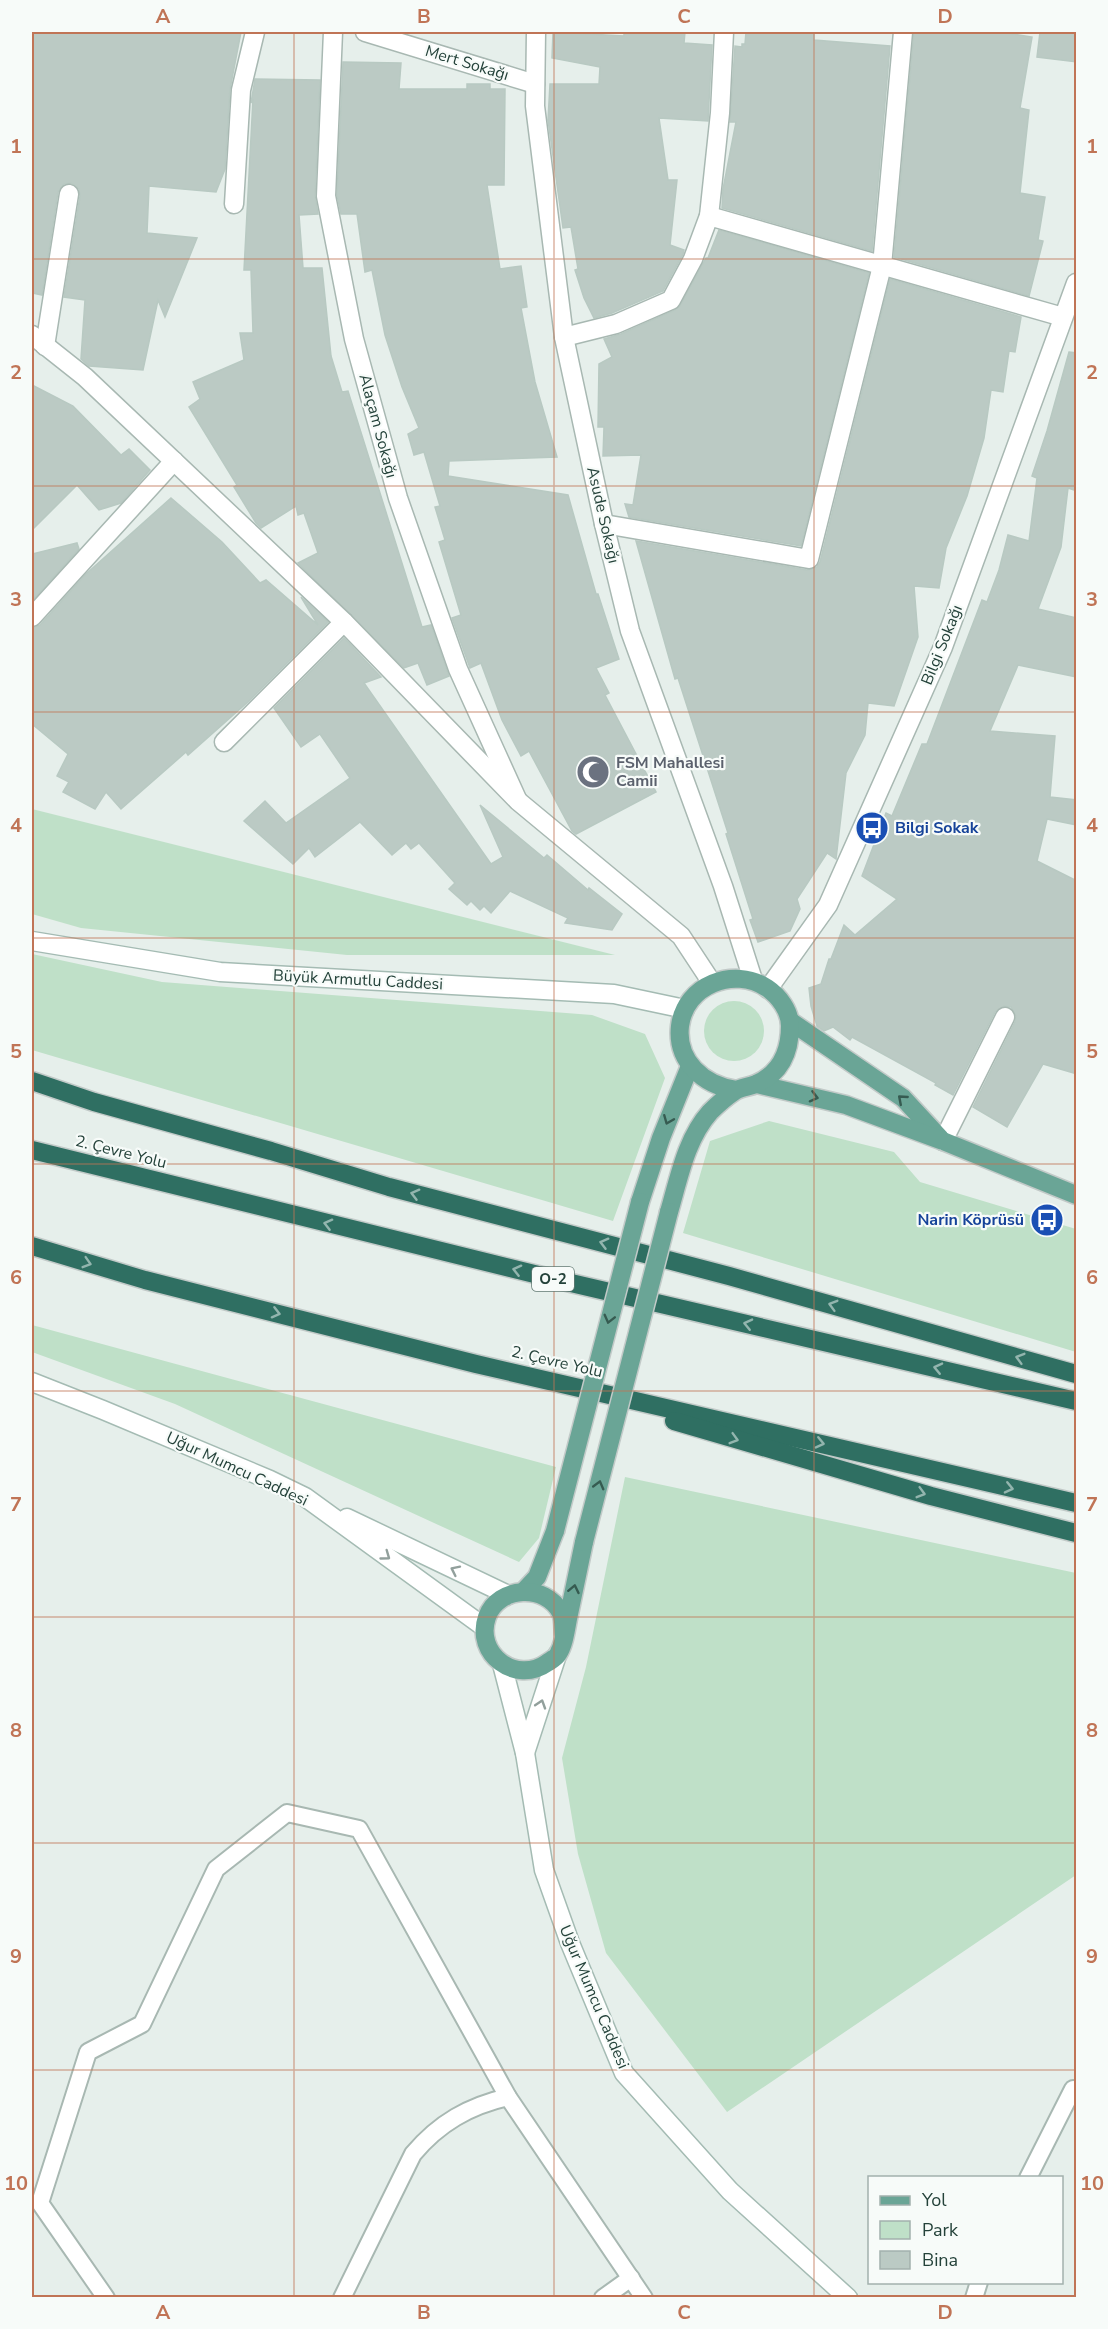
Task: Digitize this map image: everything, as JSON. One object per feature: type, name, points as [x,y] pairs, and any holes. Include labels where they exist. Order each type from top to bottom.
[{"type":"highway","points":[[32,1082],[389,1187],[729,1276],[1077,1374]]},
{"type":"highway","name":"2. Çevre Yolu","points":[[32,1150],[571,1283],[1077,1401]]},
{"type":"highway","name":"2. Çevre Yolu","points":[[32,1246],[145,1280],[476,1364],[1077,1503]]},
{"type":"highway","points":[[476,1364],[931,1496],[1077,1533]]},
{"type":"main road","points":[[730,978],[761,984],[782,1003],[790,1021],[790,1041],[784,1060],[772,1074],[757,1084],[736,1090],[720,1088],[703,1079],[690,1066],[683,1053],[680,1023],[685,1009],[696,993],[712,983],[730,978]]},
{"type":"main road","points":[[790,1021],[903,1098],[943,1141]]},
{"type":"main road","points":[[690,1066],[661,1138],[640,1202],[555,1531],[537,1577],[516,1593],[495,1604],[484,1627],[486,1642],[492,1654],[502,1664],[513,1669],[526,1671],[539,1668],[557,1655],[564,1636],[584,1542],[669,1212],[688,1148],[710,1113],[736,1090]]},
{"type":"main road","points":[[757,1084],[846,1105],[1077,1195]]},
{"type":"main road","points":[[516,1593],[539,1593],[554,1604],[561,1614],[564,1636]]},
{"type":"street","points":[[234,204],[241,90],[255,32]]},
{"type":"street","name":"Alaçam Sokağı","points":[[333,32],[326,196],[354,339],[398,498],[458,669],[518,801]]},
{"type":"street","name":"Mert Sokağı","points":[[365,32],[535,84]]},
{"type":"street","name":"Asude Sokağı","points":[[536,32],[535,106],[564,338],[604,524],[630,631],[761,984]]},
{"type":"street","points":[[564,338],[616,324],[671,300],[693,259],[709,216],[720,113],[724,32]]},
{"type":"street","points":[[604,524],[809,559],[882,266],[903,32]]},
{"type":"street","points":[[69,194],[38,340],[85,377],[344,622],[518,801],[681,936],[712,983]]},
{"type":"street","points":[[709,216],[1063,317]]},
{"type":"street","name":"Bilgi Sokağı","points":[[761,984],[828,905],[944,647],[1077,283]]},
{"type":"street","points":[[32,617],[174,461]]},
{"type":"street","points":[[224,742],[344,622]]},
{"type":"street","name":"Büyük Armutlu Caddesi","points":[[32,941],[220,972],[614,994],[685,1009]]},
{"type":"street","points":[[943,1141],[1005,1017]]},
{"type":"street","name":"Uğur Mumcu Caddesi","points":[[32,1382],[270,1480],[304,1497],[484,1627]]},
{"type":"street","points":[[304,1497],[516,1593]]},
{"type":"street","points":[[525,1753],[557,1655]]},
{"type":"street","name":"Uğur Mumcu Caddesi","points":[[502,1664],[525,1753],[544,1870],[570,1943],[624,2073],[730,2191],[848,2298]]},
{"type":"lane","points":[[106,2298],[36,2203],[88,2052],[142,2024],[216,1869],[287,1813],[359,1829],[508,2097],[644,2298]]},
{"type":"lane","points":[[1029,2176],[1073,2089],[1077,2093]]},
{"type":"lane","points":[[342,2298],[413,2154],[425,2140],[453,2117],[471,2108],[508,2097]]},
{"type":"lane","points":[[603,2298],[631,2278]]},
{"type":"green space","points":[[32,809],[615,955],[347,955],[81,928],[32,914]]},
{"type":"green space","points":[[32,954],[162,982],[592,1015],[645,1034],[665,1078],[613,1221],[32,1050]]},
{"type":"green space","points":[[728,1001],[740,1001],[751,1006],[759,1014],[764,1031],[762,1043],[751,1056],[740,1061],[728,1061],[717,1056],[709,1048],[704,1037],[704,1025],[709,1014],[717,1006]]},
{"type":"green space","points":[[769,1121],[894,1152],[920,1182],[1076,1229],[1076,1352],[683,1233],[710,1141]]},
{"type":"green space","points":[[32,1325],[556,1467],[539,1538],[519,1562],[175,1404],[32,1352]]},
{"type":"green space","points":[[625,1477],[1076,1573],[1076,1875],[727,2112],[606,1953],[578,1854],[562,1758],[586,1667]]},
{"type":"building","points":[[32,32],[241,32],[230,89],[225,169],[216,192],[149,186],[147,233],[197,238],[165,317],[158,300],[143,370],[89,366],[81,359],[85,300],[64,297],[80,196],[79,189],[71,183],[64,184],[58,192],[42,295],[32,293]]},
{"type":"building","points":[[553,32],[624,36],[624,32],[685,32],[684,43],[712,45],[708,121],[659,118],[668,180],[677,180],[670,245],[684,250],[683,254],[663,291],[612,313],[594,318],[584,298],[575,270],[578,269],[571,227],[563,228],[548,120],[550,84],[599,84],[600,67],[552,58]]},
{"type":"building","points":[[746,32],[814,32],[814,40],[890,46],[872,251],[722,208],[723,189],[736,122],[730,122],[735,46],[742,47],[742,44],[745,44]]},
{"type":"building","points":[[914,32],[1000,32],[1032,37],[1020,108],[1029,110],[1020,193],[1045,197],[1038,240],[1043,241],[1029,296],[894,257]]},
{"type":"building","points":[[1040,32],[1077,32],[1077,62],[1037,57]]},
{"type":"building","points":[[343,62],[401,63],[399,89],[467,89],[467,84],[490,84],[490,89],[505,89],[504,185],[487,185],[500,269],[521,266],[527,307],[521,308],[535,382],[557,457],[449,461],[448,476],[568,495],[596,594],[598,594],[619,659],[596,668],[609,693],[605,695],[656,792],[576,834],[572,831],[529,751],[521,756],[502,720],[481,663],[470,668],[452,618],[461,615],[439,542],[445,540],[435,507],[440,506],[424,452],[414,455],[408,434],[419,428],[402,387],[385,335],[372,270],[365,272],[357,214],[341,214],[337,195]]},
{"type":"building","points":[[255,79],[320,80],[315,196],[318,214],[299,215],[303,268],[322,268],[331,356],[342,392],[348,391],[422,627],[431,625],[449,676],[427,685],[418,663],[404,668],[298,563],[318,553],[304,513],[298,515],[296,506],[261,528],[256,523],[234,487],[237,485],[189,407],[200,399],[193,382],[244,360],[240,333],[253,333],[251,270],[244,270],[253,99],[251,103]]},
{"type":"building","points":[[719,230],[869,273],[801,546],[629,517],[625,504],[633,505],[641,455],[603,456],[604,427],[598,427],[599,364],[612,357],[604,339],[621,334],[680,306],[708,258]]},
{"type":"building","points":[[890,279],[1021,317],[1015,352],[1009,351],[1003,392],[991,390],[984,438],[967,496],[946,548],[939,588],[914,586],[918,637],[894,706],[868,703],[865,735],[846,773],[836,859],[827,853],[797,899],[800,909],[790,931],[758,942],[726,834],[728,833],[678,678],[675,679],[636,541],[807,570],[817,567]]},
{"type":"building","points":[[1069,352],[1077,353],[1077,491],[1068,488],[1061,547],[1038,609],[1077,618],[1077,677],[1018,665],[990,731],[1055,736],[1050,797],[1077,800],[1077,825],[1047,819],[1037,861],[1077,881],[1077,1074],[1043,1064],[1007,1127],[973,1107],[1015,1022],[1016,1016],[1011,1007],[1004,1006],[995,1012],[953,1095],[935,1085],[936,1083],[852,1037],[850,1040],[833,1027],[824,1031],[817,1026],[809,988],[821,984],[844,925],[855,935],[897,899],[862,876],[886,813],[892,816],[922,744],[927,744],[982,600],[987,602],[999,570],[1008,535],[1029,541],[1037,478],[1032,476]]},
{"type":"building","points":[[32,385],[73,406],[121,455],[129,449],[150,470],[121,503],[99,510],[77,485],[32,530]]},
{"type":"building","points":[[171,498],[222,542],[260,583],[266,580],[318,625],[301,597],[328,622],[249,701],[188,755],[186,752],[121,809],[106,792],[95,809],[63,792],[69,782],[57,776],[68,754],[32,724],[32,628],[40,625],[86,574]]},
{"type":"building","points":[[77,543],[79,549],[32,601],[32,554]]},
{"type":"building","points":[[344,638],[381,677],[364,683],[491,864],[503,857],[480,805],[544,858],[547,855],[588,890],[589,888],[622,914],[612,930],[565,923],[568,918],[510,891],[491,913],[484,906],[480,910],[471,901],[467,905],[449,889],[455,883],[419,843],[411,849],[406,843],[392,855],[360,822],[315,857],[309,848],[293,864],[244,821],[265,801],[286,823],[350,778],[320,734],[301,747],[274,708]]},
{"type":"place","name":"FSM Mahallesi Camii","points":[[593,772]]},
{"type":"place","name":"Bilgi Sokak","points":[[872,828]]},
{"type":"place","name":"Narin Köprüsü","points":[[1047,1220]]}]
